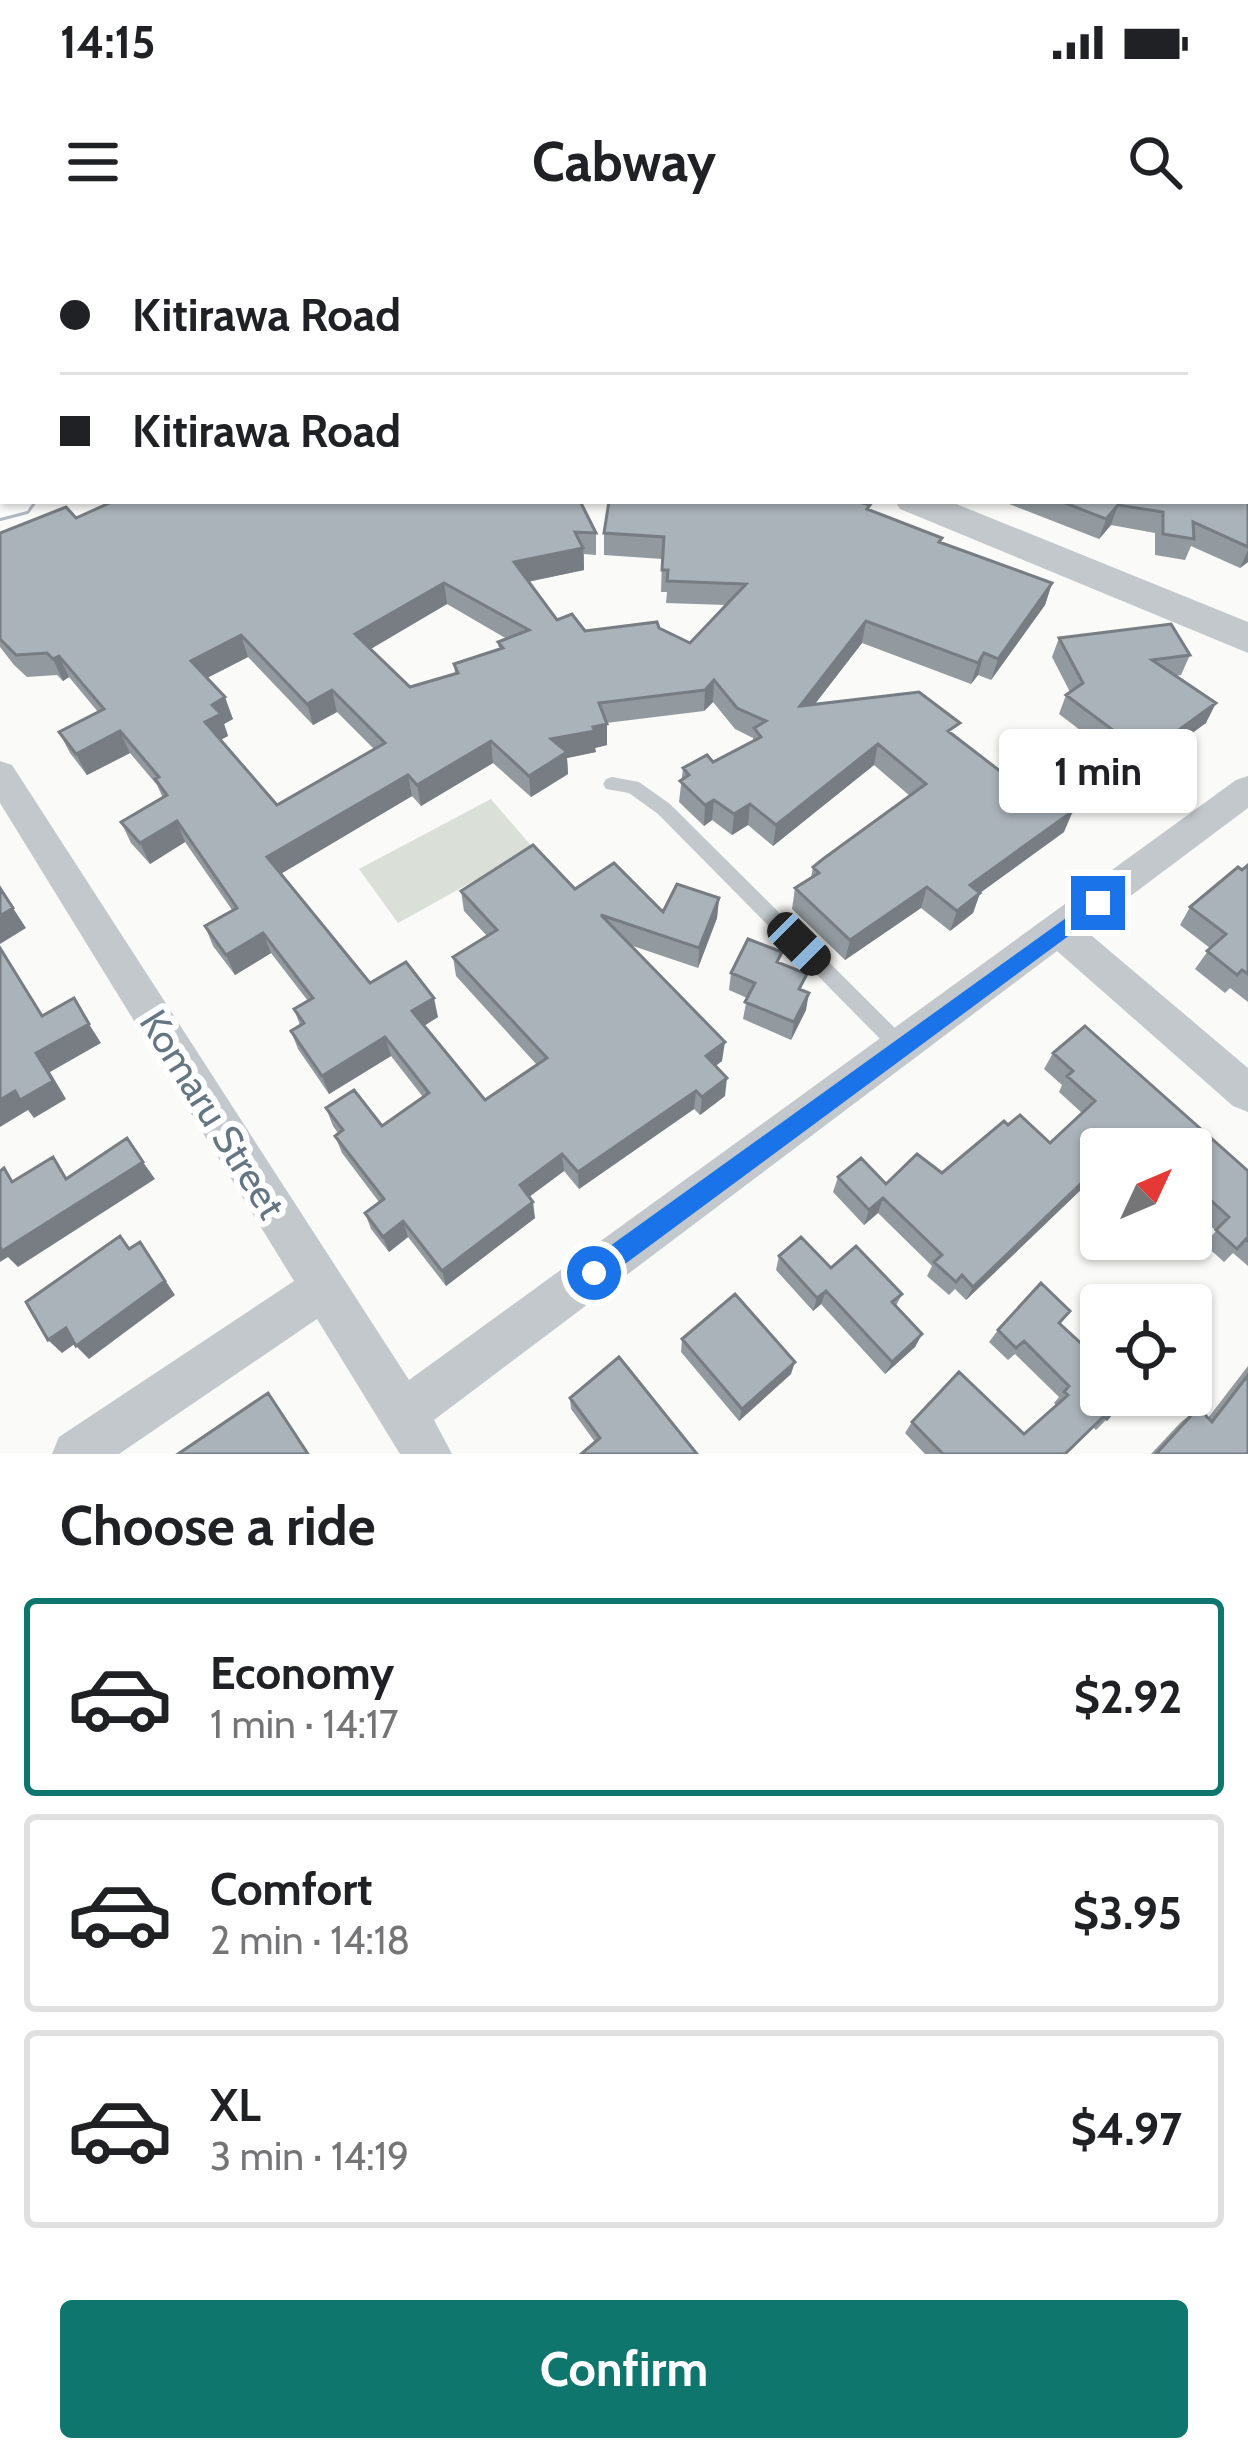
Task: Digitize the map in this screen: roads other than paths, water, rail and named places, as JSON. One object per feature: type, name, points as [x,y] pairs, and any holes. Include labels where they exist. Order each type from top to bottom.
[{"type":"street","points":[[921,504],[1248,638]]},
{"type":"street","name":"Komaru Street","points":[[0,774],[428,1454]]},
{"type":"street","points":[[403,1414],[1248,789]]},
{"type":"street","points":[[1060,932],[1248,1093]]},
{"type":"street","points":[[76,1454],[322,1288]]},
{"type":"lane","points":[[612,784],[633,787],[664,809],[900,1046]]}]
